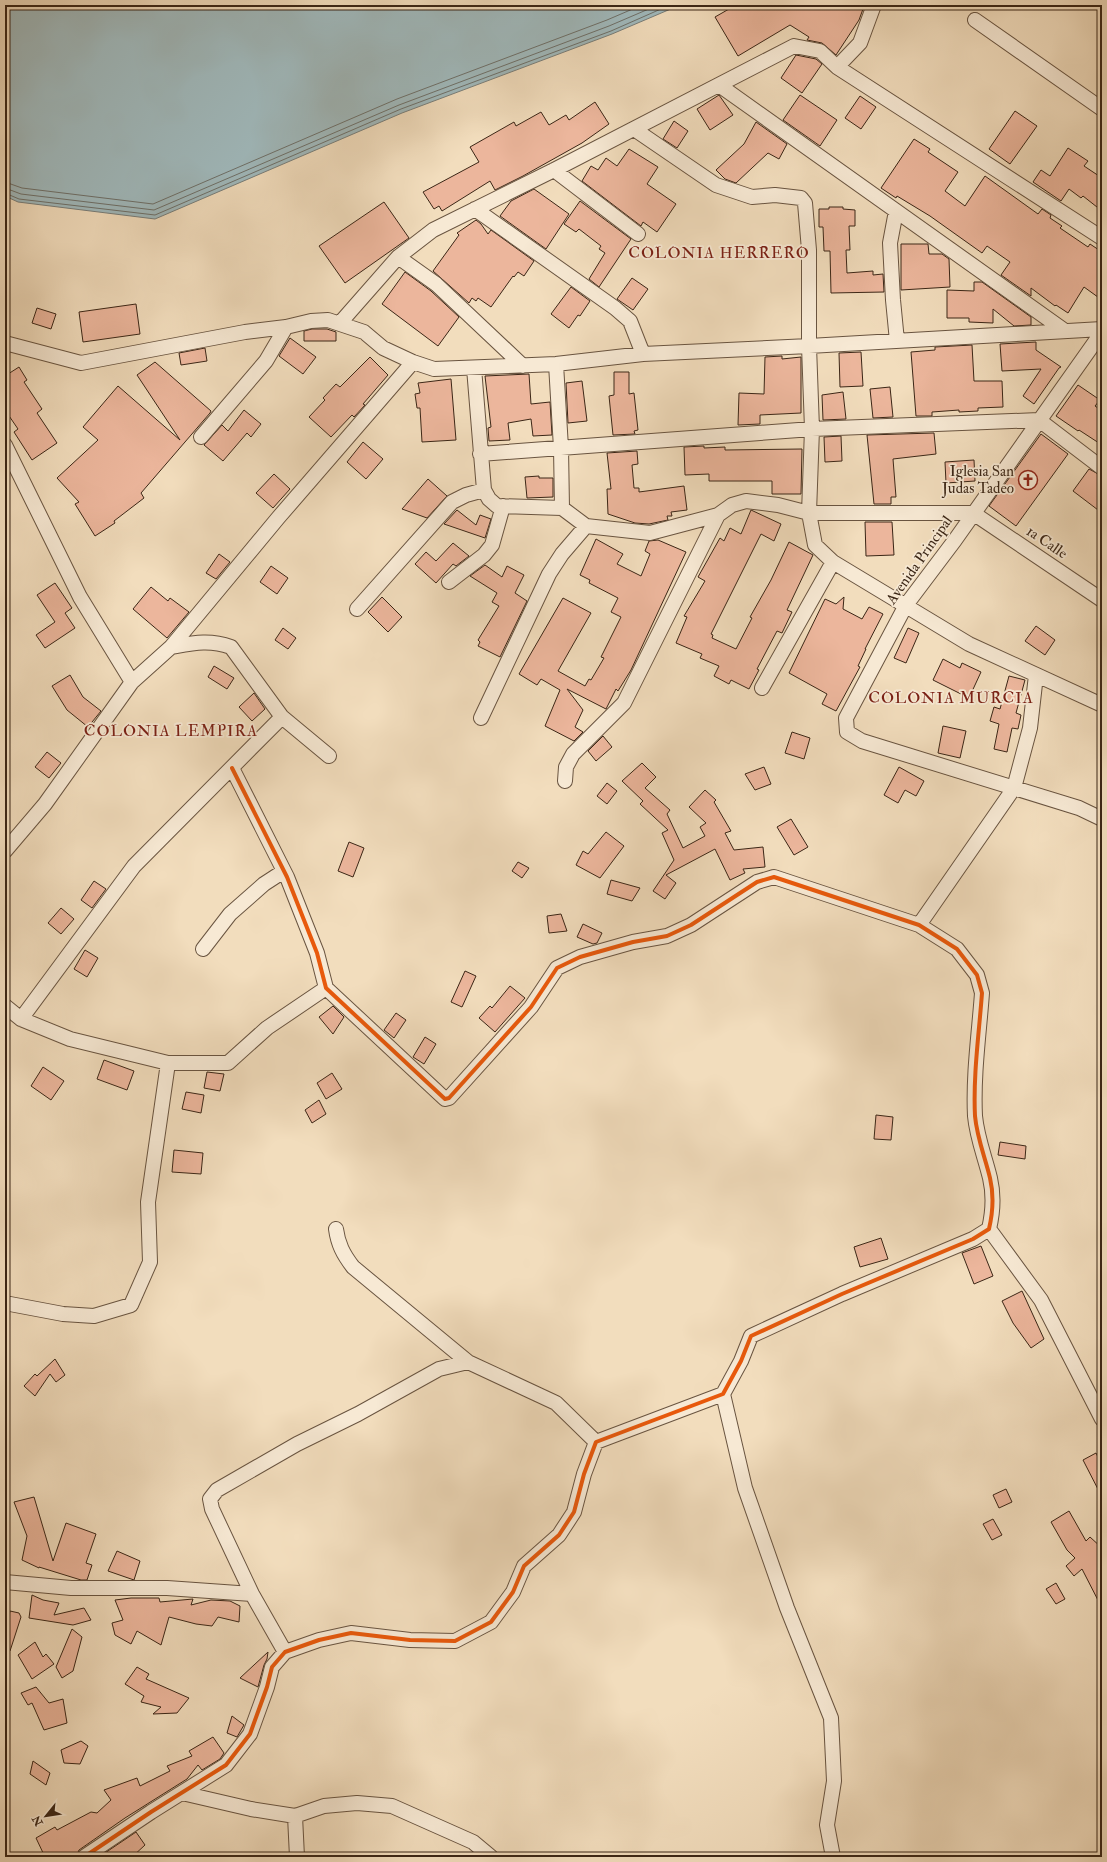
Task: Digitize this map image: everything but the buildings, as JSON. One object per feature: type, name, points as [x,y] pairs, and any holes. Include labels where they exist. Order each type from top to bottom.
[{"type":"street","points":[[837,67],[860,43],[874,5]]},
{"type":"street","points":[[974,20],[1102,109]]},
{"type":"street","points":[[340,323],[398,257],[433,230],[554,170],[794,46],[820,51],[837,67],[1102,238]]},
{"type":"street","points":[[718,86],[1065,331]]},
{"type":"street","points":[[634,129],[716,185],[752,197],[775,195],[801,198],[805,203],[809,250],[809,346],[812,429],[809,513],[815,545],[833,562],[969,644],[1102,705]]},
{"type":"street","points":[[554,170],[638,234]]},
{"type":"street","points":[[475,209],[630,321],[643,354]]},
{"type":"street","points":[[896,211],[890,243],[897,341]]},
{"type":"street","points":[[398,257],[436,284],[522,366]]},
{"type":"street","points":[[5,343],[81,363],[246,332],[286,327],[311,320],[328,320],[364,332],[383,348],[413,362],[434,369],[556,364],[643,354],[1102,330]]},
{"type":"street","points":[[201,437],[266,361],[286,327]]},
{"type":"street","name":"Avenida Principal","points":[[1014,788],[862,741],[847,732],[846,718],[906,605],[974,513],[1102,330]]},
{"type":"street","points":[[5,851],[45,804],[132,682],[171,647],[278,518],[413,362]]},
{"type":"street","points":[[556,364],[561,448],[562,508]]},
{"type":"street","points":[[474,368],[484,490],[492,504],[503,506],[562,508],[586,526],[650,533],[718,515],[732,505],[746,501],[778,505],[809,513],[974,513]]},
{"type":"street","points":[[480,454],[812,429],[1039,420],[1102,468]]},
{"type":"street","points":[[5,445],[80,597],[132,682]]},
{"type":"street","points":[[357,609],[452,502],[466,495],[484,490]]},
{"type":"street","points":[[449,582],[484,555],[492,545],[503,506]]},
{"type":"street","name":"1a Calle","points":[[974,513],[1102,600]]},
{"type":"street","points":[[565,781],[566,767],[573,754],[624,702],[718,515]]},
{"type":"street","points":[[481,718],[549,574],[562,554],[586,526]]},
{"type":"street","points":[[762,688],[833,562]]},
{"type":"street","points":[[171,647],[202,642],[217,642],[231,647],[282,717],[329,756]]},
{"type":"street","points":[[919,925],[1014,788],[1030,728],[1036,675]]},
{"type":"street","points":[[21,1019],[134,866],[282,717]]},
{"type":"street","points":[[84,1857],[110,1838],[226,1765],[250,1734],[267,1687],[272,1667],[285,1652],[319,1640],[351,1633],[410,1640],[455,1641],[491,1622],[513,1592],[524,1566],[559,1535],[574,1512],[584,1474],[596,1442],[723,1394],[741,1361],[751,1336],[842,1294],[973,1239],[989,1229],[992,1217],[993,1198],[990,1178],[980,1145],[975,1116],[978,1041],[982,993],[977,975],[957,949],[919,925],[774,877],[757,882],[691,925],[667,936],[625,944],[580,958],[557,968],[531,1007],[474,1072],[449,1098],[445,1099],[326,988],[317,953],[284,871],[232,768]]},
{"type":"street","points":[[1014,788],[1080,808],[1102,819]]},
{"type":"street","points":[[203,949],[230,914],[264,884],[284,871]]},
{"type":"street","points":[[5,1006],[21,1019],[70,1039],[168,1063],[228,1063],[267,1028],[326,988]]},
{"type":"street","points":[[5,1304],[63,1314],[94,1316],[131,1305],[150,1262],[148,1202],[168,1063]]},
{"type":"street","points":[[336,1229],[338,1240],[344,1255],[353,1266],[468,1362],[556,1403],[596,1442]]},
{"type":"street","points":[[989,1229],[1041,1300],[1102,1419]]},
{"type":"street","points":[[285,1652],[252,1594],[212,1509],[210,1499],[217,1490],[297,1444],[358,1414],[439,1369],[468,1362]]},
{"type":"street","points":[[723,1394],[745,1488],[787,1608],[831,1718],[834,1781],[827,1825],[833,1857]]},
{"type":"street","points":[[5,1582],[71,1588],[167,1588],[252,1594]]},
{"type":"street","points":[[182,1793],[251,1809],[295,1816],[324,1806],[357,1803],[392,1806],[473,1842],[491,1857]]},
{"type":"street","points":[[295,1816],[297,1857]]},
{"type":"water","points":[[5,5],[680,5],[612,34],[402,113],[155,219],[18,202],[5,196]]},
{"type":"cycle path","points":[[84,1857],[151,1812],[226,1765],[250,1734],[267,1687],[272,1667],[285,1652],[319,1640],[351,1633],[410,1640],[455,1641],[491,1622],[513,1592],[524,1566],[559,1535],[574,1512],[584,1474],[596,1442],[723,1394],[741,1361],[751,1336],[842,1294],[973,1239],[989,1229],[991,1216],[991,1184],[979,1140],[975,1116],[976,1070],[982,993],[977,975],[957,949],[919,925],[774,877],[757,882],[691,925],[667,936],[633,942],[580,957],[557,968],[531,1007],[449,1098],[445,1099],[326,988],[317,953],[287,877],[232,768]]},
{"type":"place","name":"Iglesia San Judas Tadeo","points":[[1028,480]]},
{"type":"district","name":"COLONIA HERRERO","points":[[719,252]]},
{"type":"district","name":"COLONIA MURCIA","points":[[951,697]]},
{"type":"district","name":"COLONIA LEMPIRA","points":[[171,730]]}]
